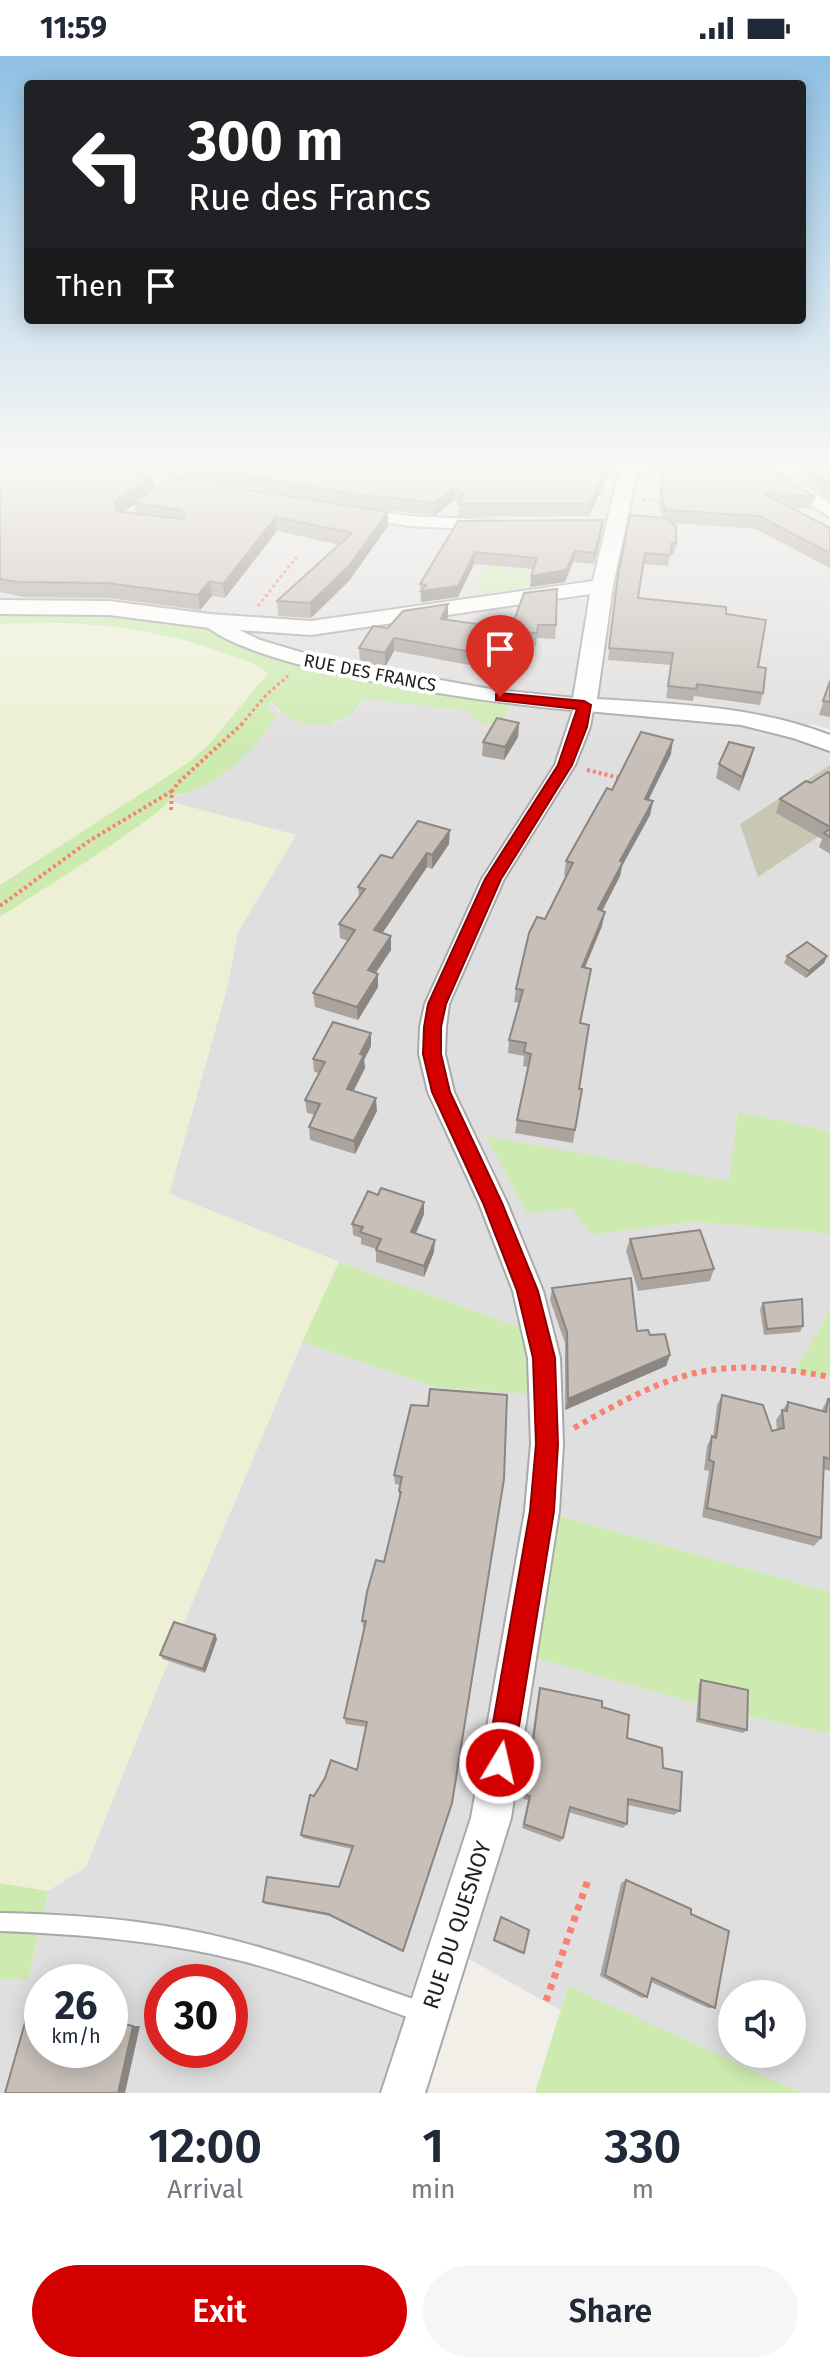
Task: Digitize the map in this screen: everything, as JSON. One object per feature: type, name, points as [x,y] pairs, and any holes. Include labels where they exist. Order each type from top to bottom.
[{"type":"street","name":"RUE DU QUESNOY","points":[[403,2093],[491,1818],[542,1511],[547,1444],[544,1358],[528,1291],[493,1203],[441,1092],[432,1054],[433,1027],[437,1004],[493,879],[565,765],[580,727],[605,558]]},
{"type":"street","points":[[0,607],[109,608],[210,621],[311,628],[602,586]]},
{"type":"street","name":"RUE DES FRANCS","points":[[210,621],[238,639],[300,661],[500,697],[584,705]]},
{"type":"street","points":[[584,705],[745,720],[800,732],[830,744]]},
{"type":"lane","points":[[0,1922],[95,1926],[217,1945],[271,1960],[428,2015]]},
{"type":"path","points":[[251,615],[296,558]]},
{"type":"path","points":[[0,906],[89,841],[172,791],[237,730],[300,661]]},
{"type":"path","points":[[565,765],[625,779]]},
{"type":"path","points":[[171,810],[172,791]]},
{"type":"path","points":[[547,1444],[634,1393],[678,1375],[737,1364],[774,1366],[829,1377]]},
{"type":"path","points":[[546,2001],[589,1877]]},
{"type":"shaded area","points":[[0,558],[830,558],[830,729],[809,724],[830,744],[830,765],[740,824],[830,829],[830,1131],[738,1112],[730,1182],[486,1137],[571,1208],[591,1235],[693,1222],[818,1232],[830,1236],[830,1311],[796,1369],[830,1377],[830,1592],[542,1511],[519,1653],[712,1708],[830,1734],[830,2093],[802,2093],[747,2068],[806,2068],[806,1980],[718,1980],[718,2055],[568,1987],[560,2010],[449,1948],[403,2093],[0,2093],[0,1979],[24,1980],[24,2068],[128,2068],[128,1964],[32,1964],[48,1891],[86,1866],[302,1342],[435,1387],[536,1325],[513,1325],[339,1262],[169,1194],[227,988],[238,932],[296,835],[171,802],[173,796],[185,794],[268,730],[267,706],[273,701],[278,711],[336,723],[359,707],[364,698],[506,716],[303,661],[241,632],[247,630],[0,598]]},
{"type":"shaded area","points":[[42,622],[101,625],[214,648],[268,673],[212,741],[191,761],[0,885],[0,624]]},
{"type":"shaded area","points":[[830,765],[830,829],[758,877],[740,824]]},
{"type":"shaded area","points":[[171,802],[296,835],[238,932],[227,988],[169,1194],[339,1262],[185,1620],[86,1867],[48,1891],[0,1883],[0,917]]},
{"type":"green space","points":[[524,558],[528,558],[559,582],[473,595],[487,564],[504,566],[504,572],[518,573]]},
{"type":"green space","points":[[69,606],[205,626],[267,654],[500,697],[509,708],[498,727],[476,721],[471,712],[364,698],[344,718],[319,725],[293,719],[272,701],[267,706],[276,718],[256,744],[232,767],[204,786],[173,796],[165,806],[122,838],[0,917],[0,885],[191,761],[212,741],[268,673],[207,647],[149,632],[59,623],[0,624],[0,613]]},
{"type":"green space","points":[[738,1112],[830,1131],[830,1236],[818,1232],[693,1222],[591,1235],[571,1208],[527,1213],[486,1136],[729,1181]]},
{"type":"green space","points":[[339,1262],[513,1325],[536,1325],[547,1395],[435,1387],[302,1342]]},
{"type":"green space","points":[[830,1311],[830,1378],[795,1370]]},
{"type":"green space","points":[[542,1511],[830,1592],[830,1734],[712,1708],[518,1653]]},
{"type":"green space","points":[[0,1883],[48,1891],[32,1964],[24,1964],[24,1980],[0,1979]]},
{"type":"green space","points":[[568,1986],[718,2055],[718,2068],[747,2068],[802,2093],[535,2093]]},
{"type":"building","points":[[0,558],[244,558],[223,584],[210,581],[198,595],[106,583],[0,579]]},
{"type":"building","points":[[324,558],[355,558],[310,603],[277,601]]},
{"type":"building","points":[[436,558],[472,558],[458,586],[421,591],[426,585],[420,584]]},
{"type":"building","points":[[537,558],[572,558],[566,570],[531,576]]},
{"type":"building","points":[[621,558],[644,558],[638,598],[726,607],[726,614],[766,620],[758,667],[766,668],[763,693],[697,684],[696,689],[668,686],[673,653],[609,648]]},
{"type":"building","points":[[557,589],[556,625],[538,625],[537,633],[518,632],[506,665],[480,661],[483,654],[394,638],[385,653],[359,648],[373,626],[388,628],[403,611],[448,604],[441,619],[511,629],[524,593]]},
{"type":"building","points":[[830,681],[830,702],[823,701]]},
{"type":"building","points":[[497,718],[519,723],[505,747],[483,742]]},
{"type":"building","points":[[641,732],[673,740],[645,799],[653,801],[598,909],[605,912],[582,967],[591,969],[580,1023],[589,1025],[575,1130],[517,1120],[531,1054],[524,1052],[526,1043],[509,1040],[523,990],[516,989],[529,933],[537,917],[545,919],[573,863],[566,861],[607,788],[612,790]]},
{"type":"building","points":[[729,742],[754,748],[742,777],[719,764]]},
{"type":"building","points":[[828,772],[830,827],[780,799],[806,781],[811,783]]},
{"type":"building","points":[[418,821],[450,830],[432,855],[427,853],[374,930],[391,936],[368,970],[378,974],[357,1007],[313,993],[355,930],[339,924],[365,889],[358,887],[381,855],[392,858]]},
{"type":"building","points":[[807,942],[827,956],[809,971],[787,956]]},
{"type":"building","points":[[333,1022],[371,1033],[347,1089],[376,1098],[354,1141],[309,1127],[320,1104],[305,1100],[325,1062],[313,1059]]},
{"type":"building","points":[[381,1188],[424,1202],[411,1232],[435,1240],[424,1266],[376,1250],[381,1239],[360,1232],[363,1227],[352,1224],[368,1191],[378,1195]]},
{"type":"building","points":[[700,1230],[714,1269],[642,1279],[630,1239]]},
{"type":"building","points":[[631,1278],[637,1331],[648,1330],[650,1335],[665,1334],[670,1355],[568,1399],[567,1332],[552,1288]]},
{"type":"building","points":[[802,1299],[803,1326],[767,1329],[763,1303]]},
{"type":"building","points":[[430,1389],[507,1395],[504,1479],[452,1803],[403,1951],[328,1914],[263,1902],[267,1877],[339,1887],[353,1846],[301,1835],[310,1795],[314,1796],[325,1778],[331,1760],[357,1770],[367,1722],[344,1718],[366,1621],[362,1621],[367,1592],[376,1560],[384,1562],[401,1492],[402,1477],[394,1475],[411,1405],[428,1406]]},
{"type":"building","points":[[722,1395],[763,1405],[772,1431],[784,1428],[782,1410],[787,1411],[788,1402],[826,1412],[830,1399],[830,1459],[824,1457],[821,1538],[707,1508],[714,1462],[709,1460],[712,1436],[716,1438]]},
{"type":"building","points":[[174,1622],[215,1635],[203,1669],[160,1655]]},
{"type":"building","points":[[701,1680],[748,1690],[747,1730],[699,1719]]},
{"type":"building","points":[[540,1688],[602,1701],[602,1707],[629,1715],[627,1738],[662,1748],[663,1768],[682,1772],[680,1811],[628,1799],[627,1824],[570,1807],[563,1838],[524,1824],[530,1796],[526,1795]]},
{"type":"building","points":[[626,1880],[691,1909],[691,1914],[729,1931],[715,2008],[652,1978],[647,1997],[605,1975]]},
{"type":"building","points":[[501,1917],[529,1930],[524,1953],[494,1940]]},
{"type":"building","points":[[128,2025],[133,2026],[128,2048]]},
{"type":"building","points":[[24,2026],[24,2068],[124,2068],[118,2093],[5,2093]]},
{"type":"route","points":[[500,697],[584,705],[580,727],[565,765],[493,879],[437,1004],[433,1027],[432,1054],[441,1092],[493,1203],[528,1291],[544,1358],[547,1444],[542,1511],[500,1763]]}]
